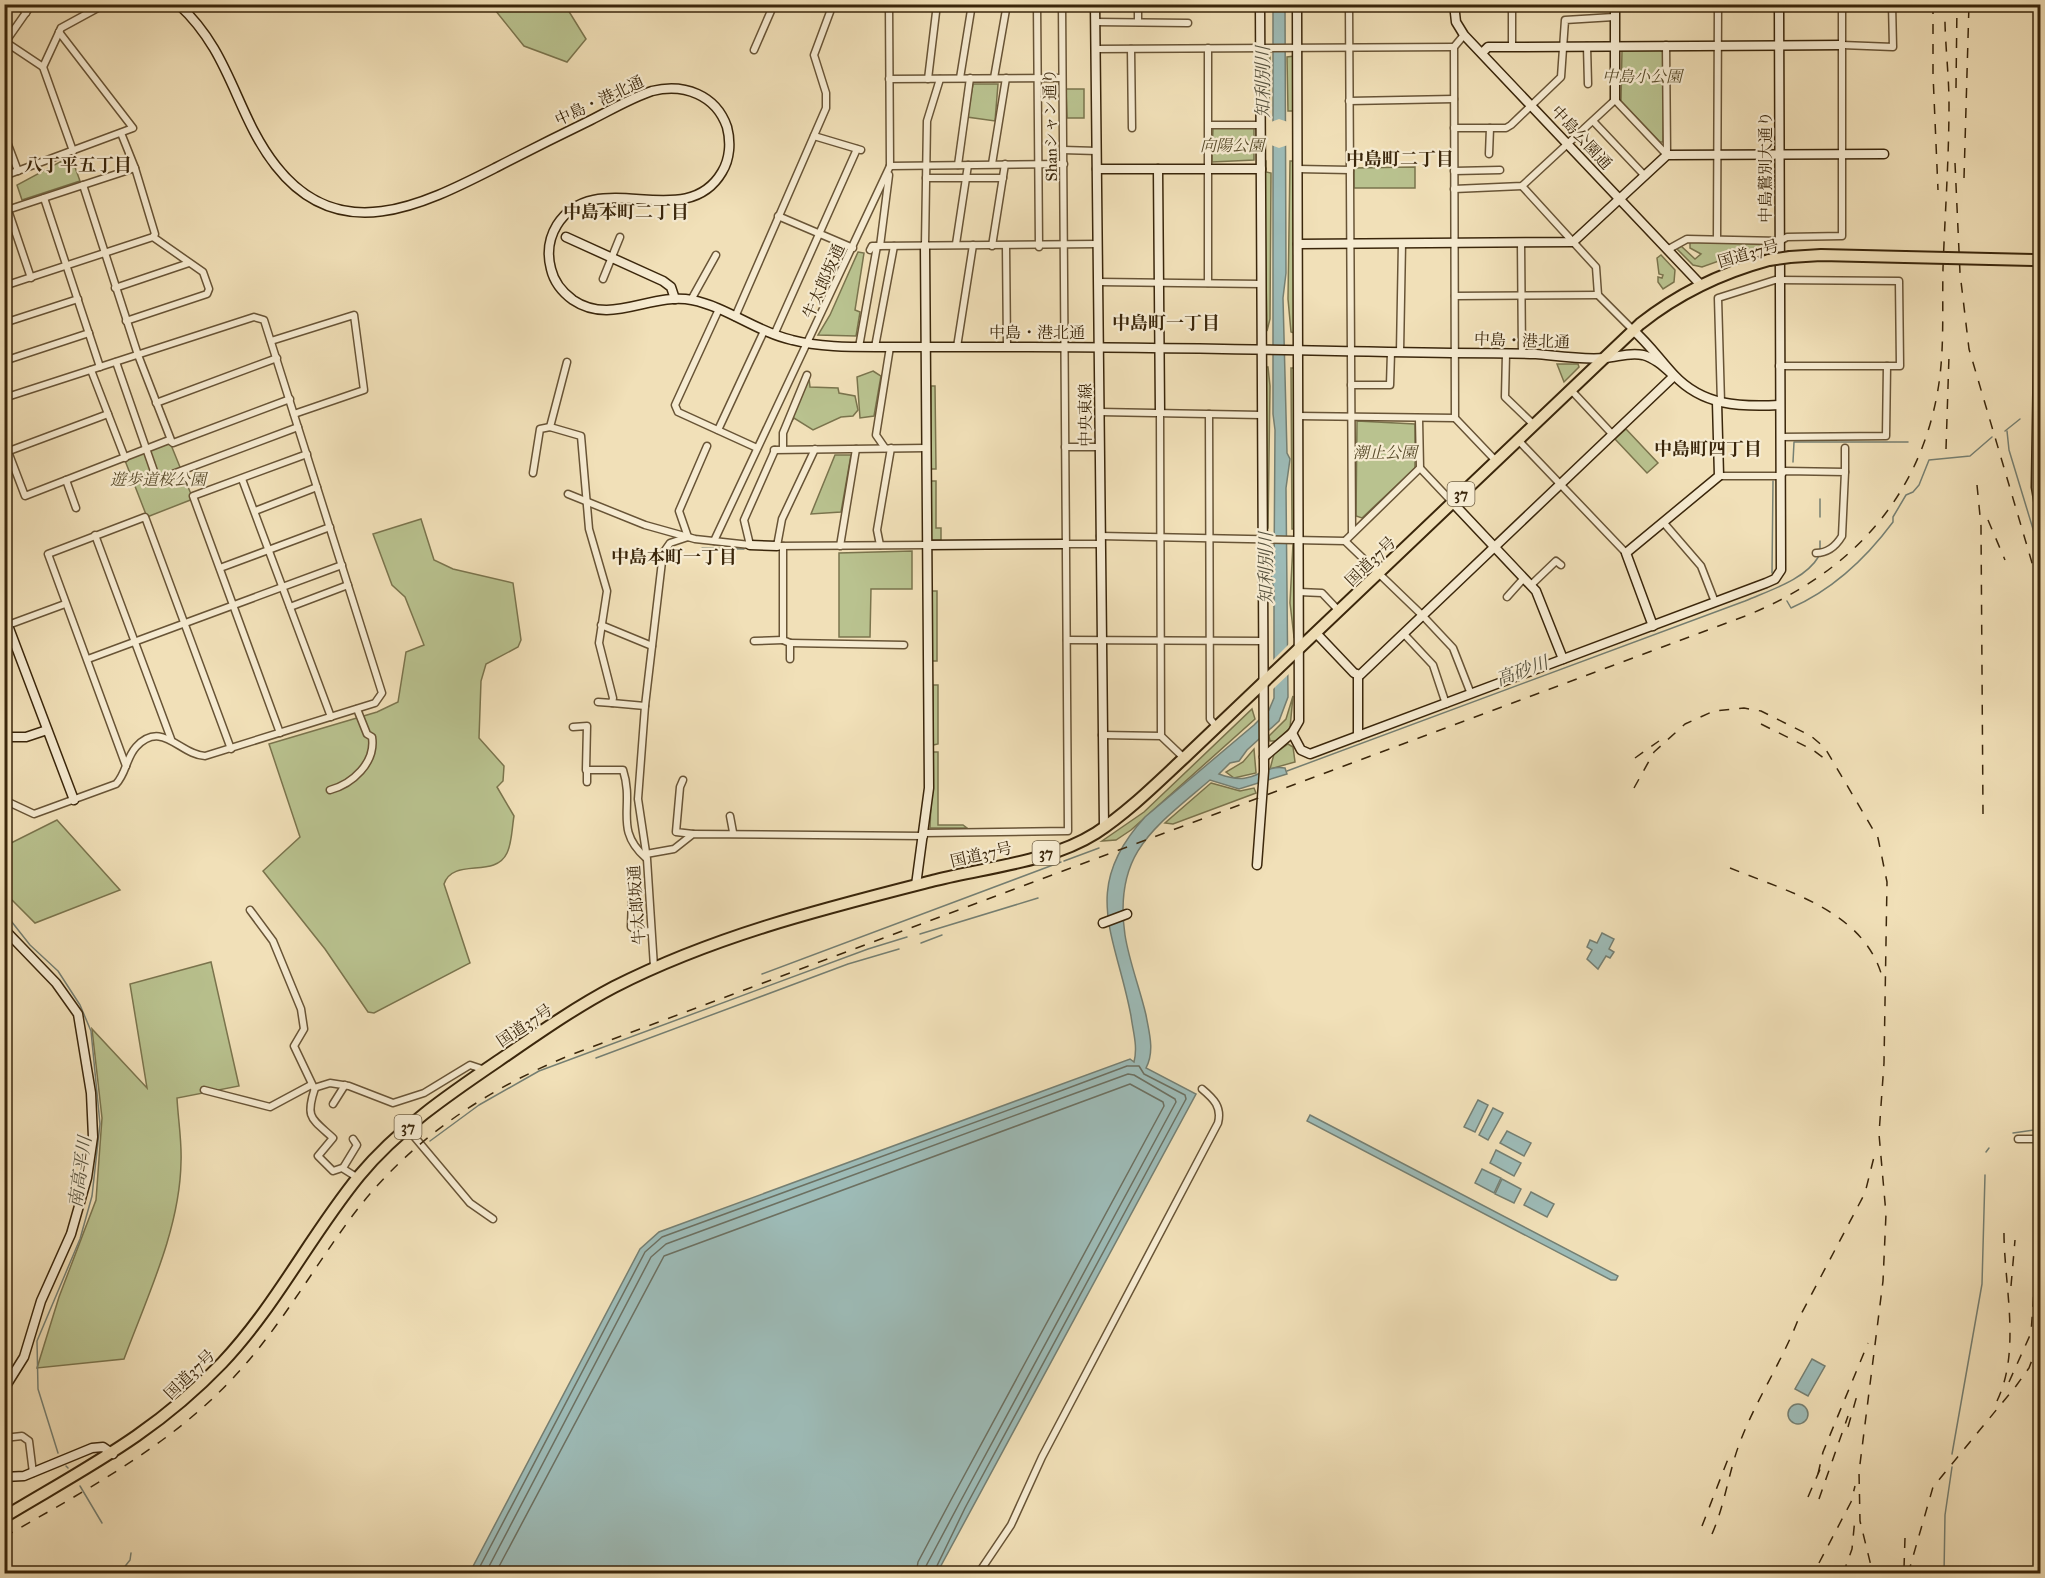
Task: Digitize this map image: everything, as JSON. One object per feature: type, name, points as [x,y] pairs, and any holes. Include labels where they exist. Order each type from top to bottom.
[{"type":"highway","name":"国道37号","points":[[4,1517],[113,1454],[159,1422],[238,1346],[358,1178],[381,1151],[407,1128],[484,1070],[563,1017],[654,967],[737,934],[915,885],[1057,850],[1095,833],[1137,802],[1633,330],[1662,306],[1700,284],[1769,260],[1790,257],[1821,255],[2037,260]]},
{"type":"street","points":[[20,4],[26,13]]},
{"type":"street","points":[[32,4],[6,44],[42,67],[73,151]]},
{"type":"street","points":[[42,67],[59,32],[105,4]]},
{"type":"street","name":"中島・港北通","points":[[178,4],[204,31],[218,52],[256,134],[279,170],[307,195],[345,211],[387,212],[431,199],[652,91],[683,89],[701,96],[718,111],[729,139],[726,162],[714,182],[699,194],[682,199],[656,201],[611,197],[585,202],[573,208],[560,220],[551,237],[549,249],[551,269],[557,283],[568,297],[584,306],[611,310],[675,299],[692,300],[719,309],[774,335],[806,343],[859,347],[1159,347],[1522,354],[1604,358],[1629,353],[1644,355],[1674,376]]},
{"type":"street","points":[[754,50],[774,4]]},
{"type":"street","points":[[735,317],[827,101],[814,55],[833,4]]},
{"type":"street","points":[[859,347],[879,246],[890,167],[889,4]]},
{"type":"street","points":[[928,79],[937,4]]},
{"type":"street","points":[[960,78],[972,4]]},
{"type":"street","points":[[994,78],[1007,4]]},
{"type":"street","points":[[1037,4],[1039,247]]},
{"type":"street","name":"Shanシャン通り","points":[[924,834],[1068,831],[1062,4]]},
{"type":"street","name":"中央東線","points":[[1095,4],[1104,826]]},
{"type":"street","points":[[1138,4],[1138,22]]},
{"type":"street","points":[[1257,865],[1264,784],[1261,415],[1266,349],[1262,284],[1260,4]]},
{"type":"street","points":[[1264,757],[1292,733],[1299,721],[1298,416],[1294,350],[1298,244],[1297,4]]},
{"type":"street","points":[[1349,4],[1352,533]]},
{"type":"street","name":"中島公園通","points":[[1454,4],[1456,22],[1464,35],[1700,284]]},
{"type":"street","points":[[1512,4],[1512,47]]},
{"type":"street","points":[[1615,4],[1615,100],[1667,155]]},
{"type":"street","points":[[1717,239],[1718,4]]},
{"type":"street","name":"中島鷲別大通り","points":[[1715,602],[1766,583],[1779,575],[1781,570],[1779,4]]},
{"type":"street","points":[[1667,250],[1687,239],[1780,240],[1787,237],[1842,236],[1842,4]]},
{"type":"street","points":[[1482,53],[1488,47],[1666,45],[1893,47],[1892,4]]},
{"type":"street","points":[[1454,128],[1506,128],[1561,77],[1563,21],[1566,18],[1614,17]]},
{"type":"street","points":[[1095,22],[1188,22]]},
{"type":"street","points":[[4,176],[133,128],[59,32]]},
{"type":"street","points":[[1464,35],[1454,47],[1455,418],[1496,461]]},
{"type":"street","points":[[1666,45],[1667,155]]},
{"type":"street","points":[[1587,46],[1588,84]]},
{"type":"street","points":[[1096,49],[1454,47]]},
{"type":"street","points":[[1208,48],[1208,283]]},
{"type":"street","points":[[1131,49],[1132,128]]},
{"type":"street","points":[[915,885],[924,834],[928,788],[925,245],[927,121],[940,78]]},
{"type":"street","points":[[958,165],[970,78]]},
{"type":"street","points":[[992,164],[1006,78]]},
{"type":"street","points":[[889,79],[1062,78]]},
{"type":"street","points":[[1349,101],[1454,99]]},
{"type":"street","points":[[1455,189],[1522,186],[1615,100]]},
{"type":"street","points":[[1593,121],[1644,176]]},
{"type":"street","points":[[1209,125],[1261,125]]},
{"type":"street","points":[[1489,154],[1490,128]]},
{"type":"street","points":[[121,133],[135,168],[155,234],[153,237]]},
{"type":"street","points":[[774,335],[818,233],[859,150],[814,136]]},
{"type":"street","points":[[5,138],[18,171]]},
{"type":"street","points":[[1063,150],[1097,151]]},
{"type":"street","points":[[1298,244],[1573,242],[1667,155],[1884,154]]},
{"type":"street","points":[[992,246],[1005,164]]},
{"type":"street","points":[[890,167],[1064,164]]},
{"type":"street","points":[[956,244],[968,165]]},
{"type":"street","name":"牛太郎坂通","points":[[714,541],[806,343],[813,336],[890,167]]},
{"type":"street","points":[[31,278],[6,211],[135,168]]},
{"type":"street","points":[[1097,169],[1261,169]]},
{"type":"street","points":[[1158,169],[1161,736]]},
{"type":"street","points":[[1298,169],[1350,170]]},
{"type":"street","points":[[1454,171],[1500,170]]},
{"type":"street","points":[[926,178],[1003,178]]},
{"type":"street","points":[[83,185],[126,321],[173,443],[290,399]]},
{"type":"street","points":[[1522,186],[1598,271],[1598,295],[1674,376],[1698,394],[1719,403],[1744,407],[1779,405]]},
{"type":"street","points":[[44,198],[100,367]]},
{"type":"street","points":[[778,216],[853,248]]},
{"type":"street","points":[[4,286],[153,237]]},
{"type":"street","points":[[126,321],[207,294],[209,289],[205,274],[153,237]]},
{"type":"street","points":[[566,237],[668,284],[675,299]]},
{"type":"street","points":[[603,279],[620,237]]},
{"type":"street","points":[[2040,237],[2037,500],[2040,511]]},
{"type":"street","points":[[1351,385],[1390,385],[1396,352],[1402,243]]},
{"type":"street","points":[[1521,243],[1522,354]]},
{"type":"street","points":[[870,250],[872,246],[956,244],[1039,247],[1098,244]]},
{"type":"street","points":[[957,347],[973,245]]},
{"type":"street","points":[[876,347],[894,246]]},
{"type":"street","points":[[1006,246],[1007,347]]},
{"type":"street","points":[[692,300],[716,255]]},
{"type":"street","points":[[116,288],[189,263]]},
{"type":"street","points":[[1719,476],[1718,298],[1749,286],[1780,281],[1899,281],[1900,366],[1779,366]]},
{"type":"street","points":[[1099,282],[1262,284]]},
{"type":"street","points":[[1455,296],[1598,295]]},
{"type":"street","points":[[4,323],[78,299]]},
{"type":"street","points":[[719,309],[675,405],[678,412],[757,448]]},
{"type":"street","points":[[271,341],[354,315],[364,390],[294,414]]},
{"type":"street","points":[[4,800],[34,814],[116,784],[133,751],[146,740],[163,737],[171,739],[199,756],[231,749],[357,709],[379,701],[382,693],[264,320],[254,317],[5,398]]},
{"type":"street","points":[[718,430],[764,331]]},
{"type":"street","points":[[4,361],[89,333]]},
{"type":"street","points":[[880,545],[878,530],[888,448],[876,435],[890,347]]},
{"type":"street","points":[[1506,354],[1505,397],[1534,425]]},
{"type":"street","points":[[156,403],[276,358]]},
{"type":"street","points":[[116,362],[146,449],[159,477],[298,427]]},
{"type":"street","points":[[550,427],[567,362]]},
{"type":"street","points":[[1780,437],[1886,436],[1887,366]]},
{"type":"street","points":[[91,370],[124,458]]},
{"type":"street","points":[[750,545],[744,520],[777,450],[807,375]]},
{"type":"street","points":[[1358,675],[1404,634],[1674,376]]},
{"type":"street","points":[[1571,390],[1613,435]]},
{"type":"street","points":[[1100,412],[1261,415]]},
{"type":"street","points":[[9,451],[108,414]]},
{"type":"street","points":[[1209,414],[1210,719],[1217,727]]},
{"type":"street","points":[[1298,416],[1455,418]]},
{"type":"street","points":[[1419,419],[1420,468],[1531,585],[1540,598],[1563,659]]},
{"type":"street","points":[[533,473],[537,435],[540,429],[550,427],[581,436],[591,544],[607,591],[599,643],[609,676],[612,703]]},
{"type":"street","points":[[4,441],[25,496],[171,440]]},
{"type":"street","points":[[1518,440],[1626,553],[1653,626]]},
{"type":"street","points":[[688,537],[679,511],[707,446]]},
{"type":"street","points":[[1065,447],[1100,447]]},
{"type":"street","points":[[777,450],[926,448]]},
{"type":"street","points":[[1816,553],[1824,553],[1838,543],[1842,536],[1845,448]]},
{"type":"street","points":[[783,640],[780,546],[782,519],[816,449]]},
{"type":"street","points":[[840,546],[856,449]]},
{"type":"street","points":[[280,733],[193,496],[307,454]]},
{"type":"street","points":[[1345,541],[1420,468]]},
{"type":"street","points":[[1626,553],[1719,476],[1780,476],[1785,471],[1845,472]]},
{"type":"street","points":[[242,479],[331,717]]},
{"type":"street","points":[[66,480],[76,508]]},
{"type":"street","points":[[255,511],[317,487]]},
{"type":"street","points":[[567,494],[645,525],[688,537],[750,545],[1065,544],[1161,537],[1345,541],[1453,648],[1471,694]]},
{"type":"street","points":[[126,766],[48,554],[145,517],[231,749]]},
{"type":"street","points":[[1292,733],[1306,754],[1446,704],[1715,602],[1701,566],[1663,522]]},
{"type":"street","points":[[220,568],[330,526]]},
{"type":"street","points":[[95,535],[171,739]]},
{"type":"street","points":[[598,702],[645,706],[663,553],[670,543],[688,537]]},
{"type":"street","points":[[1531,585],[1556,561],[1561,565]]},
{"type":"street","points":[[88,660],[184,622],[342,565]]},
{"type":"street","points":[[1507,597],[1524,578]]},
{"type":"street","points":[[290,607],[348,585]]},
{"type":"street","points":[[1299,592],[1322,593],[1339,611]]},
{"type":"street","points":[[8,625],[65,604]]},
{"type":"street","points":[[4,615],[74,800]]},
{"type":"street","points":[[601,625],[652,646]]},
{"type":"street","points":[[1316,633],[1358,675],[1358,736]]},
{"type":"street","points":[[1404,634],[1433,665],[1446,704]]},
{"type":"street","points":[[1067,640],[1263,641]]},
{"type":"street","points":[[754,641],[904,645]]},
{"type":"street","points":[[790,643],[790,659]]},
{"type":"street","name":"牛太郎坂通","points":[[645,706],[638,799],[646,857],[654,967]]},
{"type":"street","points":[[330,790],[346,786],[363,768],[372,750],[372,737],[367,734],[357,709]]},
{"type":"street","points":[[573,728],[587,726],[587,782]]},
{"type":"street","points":[[4,738],[26,737],[47,730]]},
{"type":"street","points":[[1102,735],[1161,736],[1184,758]]},
{"type":"street","points":[[621,761],[628,791],[628,835],[634,848],[646,857],[674,849],[693,834]]},
{"type":"street","points":[[587,771],[623,770]]},
{"type":"street","points":[[683,780],[680,787],[676,832],[693,834],[733,832],[924,834]]},
{"type":"street","points":[[730,816],[733,832]]},
{"type":"street","points":[[632,897],[632,927],[639,933],[651,931]]},
{"type":"street","points":[[250,910],[273,940],[301,1009],[304,1029],[294,1046],[313,1087],[308,1110],[311,1118],[333,1138],[318,1156],[333,1171],[343,1168],[357,1145],[353,1139]]},
{"type":"street","points":[[1103,923],[1127,914]]},
{"type":"street","points":[[4,929],[56,983],[78,1014],[91,1093],[93,1137],[87,1179],[74,1226],[41,1302],[24,1357],[4,1389]]},
{"type":"street","points":[[204,1090],[270,1107],[313,1087],[330,1083],[345,1085],[393,1103],[432,1089],[470,1065],[484,1070]]},
{"type":"street","points":[[333,1104],[345,1085]]},
{"type":"street","points":[[978,1574],[1011,1525],[1042,1456],[1218,1123],[1219,1108],[1214,1099],[1202,1089]]},
{"type":"street","points":[[407,1128],[470,1203],[493,1219]]},
{"type":"street","points":[[2018,1139],[2040,1139]]},
{"type":"street","points":[[343,1168],[358,1178]]},
{"type":"street","points":[[4,1438],[22,1436],[29,1441],[33,1473]]},
{"type":"street","points":[[4,1477],[24,1476],[92,1448],[103,1448],[113,1454]]},
{"type":"green space","points":[[491,5],[565,5],[586,39],[567,62],[524,46]]},
{"type":"green space","name":"中島小公園","points":[[1622,50],[1660,50],[1664,53],[1663,142],[1660,142],[1621,101]]},
{"type":"green space","points":[[1265,56],[1270,56],[1269,111],[1264,111]]},
{"type":"green space","points":[[1294,56],[1294,111],[1288,111],[1287,57]]},
{"type":"green space","points":[[973,84],[998,84],[995,121],[967,117]]},
{"type":"green space","points":[[1066,89],[1084,89],[1084,118],[1067,118]]},
{"type":"green space","name":"向陽公園","points":[[1213,127],[1254,128],[1254,160],[1212,162]]},
{"type":"green space","points":[[71,156],[80,181],[22,200],[17,185]]},
{"type":"green space","points":[[1264,161],[1266,161],[1266,172],[1271,173],[1270,319],[1267,331]]},
{"type":"green space","points":[[1290,161],[1294,161],[1294,333],[1291,332],[1288,299]]},
{"type":"green space","points":[[1415,167],[1415,188],[1354,188],[1354,168]]},
{"type":"green space","points":[[1690,242],[1768,242],[1770,249],[1747,251],[1702,267],[1693,265],[1677,249],[1681,246],[1695,259],[1701,254],[1690,248]]},
{"type":"green space","points":[[858,252],[864,253],[855,310],[860,312],[856,336],[818,335],[830,315]]},
{"type":"green space","points":[[1661,255],[1675,270],[1674,282],[1663,289],[1658,282],[1658,277],[1662,278],[1663,275],[1659,274],[1657,258]]},
{"type":"green space","points":[[1557,364],[1578,364],[1579,367],[1564,382]]},
{"type":"green space","points":[[1265,367],[1268,367],[1270,386],[1268,528],[1265,528]]},
{"type":"green space","points":[[1291,368],[1295,368],[1296,529],[1292,529]]},
{"type":"green space","points":[[873,371],[881,376],[874,416],[860,418],[857,377]]},
{"type":"green space","points":[[809,378],[810,387],[838,388],[839,393],[855,396],[858,410],[853,416],[841,417],[813,430],[794,418],[787,428]]},
{"type":"green space","points":[[931,386],[935,386],[936,469],[931,469]]},
{"type":"green space","name":"潮止公園","points":[[1357,421],[1415,424],[1415,468],[1362,518],[1356,516]]},
{"type":"green space","points":[[1626,429],[1658,463],[1647,473],[1615,439]]},
{"type":"green space","name":"遊歩道桜公園","points":[[169,440],[193,499],[147,517],[124,458]]},
{"type":"green space","points":[[835,455],[851,455],[841,512],[811,514]]},
{"type":"green space","points":[[931,481],[936,481],[936,528],[941,528],[941,540],[931,540]]},
{"type":"green space","points":[[421,519],[434,560],[453,569],[513,583],[521,640],[518,647],[486,664],[481,681],[479,738],[504,766],[503,781],[497,787],[514,816],[509,849],[501,861],[484,867],[456,871],[444,884],[470,963],[374,1013],[368,1012],[325,949],[263,871],[300,837],[269,744],[377,712],[398,702],[406,652],[424,645],[405,597],[392,585],[373,534]]},
{"type":"green space","points":[[1293,543],[1296,635],[1294,637],[1290,603]]},
{"type":"green space","points":[[912,551],[912,589],[871,589],[870,637],[839,637],[839,553]]},
{"type":"green space","points":[[932,591],[937,591],[937,661],[932,661]]},
{"type":"green space","points":[[933,685],[938,685],[938,744],[933,745]]},
{"type":"green space","points":[[1293,696],[1290,728],[1277,741],[1270,741],[1269,736],[1286,719]]},
{"type":"green space","points":[[1252,709],[1255,719],[1131,830],[1116,840],[1102,841],[1144,812]]},
{"type":"green space","points":[[1288,744],[1293,747],[1295,762],[1270,769],[1274,754]]},
{"type":"green space","points":[[1254,749],[1256,773],[1234,778],[1226,772],[1243,762]]},
{"type":"green space","points":[[933,752],[938,752],[938,825],[963,825],[967,828],[930,828]]},
{"type":"green space","points":[[1211,783],[1240,791],[1254,788],[1256,793],[1173,824],[1165,823]]},
{"type":"green space","points":[[57,820],[120,890],[35,923],[5,893],[5,846]]},
{"type":"green space","points":[[211,962],[239,1086],[177,1098],[181,1154],[175,1212],[161,1262],[124,1359],[37,1368],[59,1297],[96,1200],[102,1118],[92,1029],[147,1088],[130,984]]},
{"type":"water","points":[[1273,5],[1285,5],[1286,273],[1283,298],[1287,453],[1290,459],[1286,488],[1288,697],[1279,721],[1247,750],[1239,761],[1230,763],[1219,774],[1241,778],[1250,777],[1269,769],[1285,768],[1287,774],[1239,789],[1210,780],[1171,813],[1142,845],[1125,883],[1123,907],[1127,945],[1150,1035],[1151,1048],[1146,1068],[1196,1094],[937,1573],[469,1574],[640,1249],[659,1232],[1130,1059],[1134,1062],[1135,1045],[1131,1016],[1111,936],[1108,913],[1108,890],[1113,867],[1125,843],[1145,817],[1254,725],[1269,710],[1274,698],[1274,589],[1271,577],[1274,571],[1275,430],[1273,414]]},
{"type":"water","points":[[1602,933],[1614,939],[1609,949],[1614,952],[1610,958],[1606,956],[1598,969],[1587,959],[1592,950],[1587,947],[1590,940],[1597,943]]},
{"type":"water","points":[[1478,1100],[1488,1105],[1475,1132],[1464,1127]]},
{"type":"water","points":[[1493,1108],[1503,1113],[1488,1140],[1479,1135]]},
{"type":"water","points":[[1310,1115],[1618,1276],[1616,1280],[1611,1280],[1307,1121]]},
{"type":"water","points":[[1507,1131],[1531,1143],[1524,1156],[1500,1143]]},
{"type":"water","points":[[1496,1150],[1521,1163],[1514,1176],[1490,1163]]},
{"type":"water","points":[[1482,1169],[1501,1178],[1494,1193],[1475,1183]]},
{"type":"water","points":[[1502,1179],[1521,1189],[1514,1203],[1495,1194]]},
{"type":"water","points":[[1531,1192],[1554,1204],[1547,1217],[1524,1205]]},
{"type":"water","points":[[1812,1359],[1825,1366],[1808,1396],[1795,1389]]},
{"type":"water","points":[[1798,1404],[1805,1407],[1808,1414],[1805,1421],[1798,1424],[1791,1421],[1788,1414],[1791,1407]]},
{"type":"pier","points":[[1279,119],[1288,122],[1288,145],[1279,148],[1271,145],[1271,122]]},
{"type":"pier","points":[[1289,644],[1290,673],[1273,689],[1273,660]]},
{"type":"waterway","points":[[2005,431],[2020,419]]},
{"type":"waterway","points":[[2007,431],[2009,450],[2040,552]]},
{"type":"waterway","points":[[1787,601],[1791,608],[1806,601],[1821,592],[1860,560],[1893,522],[1893,517],[1906,495],[1913,492],[1919,485],[1929,460],[1970,456],[1992,437]]},
{"type":"waterway","points":[[1793,462],[1794,442],[1908,442]]},
{"type":"waterway","points":[[1772,573],[1773,481]]},
{"type":"waterway","name":"高砂川","points":[[1820,499],[1820,517]]},
{"type":"waterway","name":"高砂川","points":[[1820,541],[1820,551]]},
{"type":"waterway","points":[[702,548],[744,549]]},
{"type":"waterway","name":"高砂川","points":[[1287,771],[1745,601],[1796,578],[1805,572],[1819,556]]},
{"type":"waterway","points":[[1064,861],[1099,848]]},
{"type":"waterway","points":[[762,974],[1061,862]]},
{"type":"waterway","points":[[920,934],[1038,898]]},
{"type":"waterway","name":"南高平川","points":[[4,912],[30,945],[58,971],[80,1005],[91,1031],[100,1124],[92,1196],[80,1239],[37,1341],[38,1389],[58,1453]]},
{"type":"waterway","points":[[921,943],[942,935]]},
{"type":"waterway","points":[[430,1141],[479,1105],[539,1071],[868,949],[907,937]]},
{"type":"waterway","points":[[596,1058],[848,964],[899,949]]},
{"type":"waterway","points":[[2013,1133],[2040,1129]]},
{"type":"waterway","points":[[1986,1152],[1989,1148]]},
{"type":"waterway","points":[[1952,1454],[1982,1284],[1985,1175]]},
{"type":"waterway","points":[[1944,1574],[1945,1515],[1952,1467]]},
{"type":"waterway","name":"南高平川","points":[[80,1486],[102,1523]]},
{"type":"waterway","name":"南高平川","points":[[119,1574],[130,1560],[131,1553]]},
{"type":"railway","points":[[1933,4],[1933,74],[1938,190]]},
{"type":"railway","points":[[4,1537],[96,1484],[155,1446],[209,1402],[266,1340],[372,1191],[422,1142],[449,1121],[509,1084],[573,1054],[1748,615],[1784,598],[1846,556],[1872,530],[1895,501],[1913,469],[1927,433],[1940,379],[1949,125],[1945,4]]},
{"type":"railway","points":[[1956,88],[1957,4]]},
{"type":"railway","points":[[1964,178],[1969,4]]},
{"type":"railway","points":[[1955,163],[1960,273],[1969,349],[2040,590]]},
{"type":"railway","points":[[1946,449],[1949,356]]},
{"type":"railway","points":[[1977,485],[1981,526],[1983,814]]},
{"type":"railway","points":[[1988,520],[2005,560]]},
{"type":"railway","points":[[1634,788],[1654,752],[1685,724],[1714,711],[1744,708],[1761,711],[1811,736],[1825,748],[1878,838],[1887,882],[1884,1063],[1879,1134],[1886,1214],[1883,1281],[1859,1472],[1860,1521],[1873,1574]]},
{"type":"railway","points":[[1761,724],[1813,750],[1829,762]]},
{"type":"railway","points":[[1635,758],[1659,741]]},
{"type":"railway","points":[[1730,868],[1797,895],[1839,918],[1857,933],[1871,951],[1881,973]]},
{"type":"railway","points":[[1712,1534],[1748,1422],[1798,1320],[1865,1193],[1875,1153]]},
{"type":"railway","points":[[1997,1401],[2004,1381],[2010,1338],[2004,1227]]},
{"type":"railway","points":[[2011,1286],[2015,1240]]},
{"type":"railway","points":[[2009,1382],[2031,1333],[2035,1276]]},
{"type":"railway","points":[[1908,1574],[1933,1487],[2016,1386],[2029,1368],[2040,1339]]},
{"type":"railway","points":[[1818,1474],[1823,1452],[1868,1343]]},
{"type":"railway","points":[[1848,1427],[1858,1392]]},
{"type":"railway","points":[[1819,1499],[1848,1416]]},
{"type":"railway","points":[[1702,1526],[1728,1459]]},
{"type":"railway","points":[[1808,1497],[1821,1467]]},
{"type":"railway","points":[[1819,1563],[1851,1502],[1855,1486]]},
{"type":"railway","points":[[1843,1574],[1852,1549],[1855,1518]]},
{"type":"railway","points":[[1904,1568],[1905,1538]]},
{"type":"district","name":"中島町二丁目","points":[[1400,159]]},
{"type":"district","name":"八丁平五丁目","points":[[78,165]]},
{"type":"district","name":"中島本町二丁目","points":[[626,212]]},
{"type":"district","name":"中島町一丁目","points":[[1166,323]]},
{"type":"district","name":"中島町四丁目","points":[[1708,449]]},
{"type":"district","name":"中島本町一丁目","points":[[674,557]]},
{"type":"water label","name":"知利別川","points":[[1263,82]]},
{"type":"water label","name":"知利別川","points":[[1266,568]]}]
